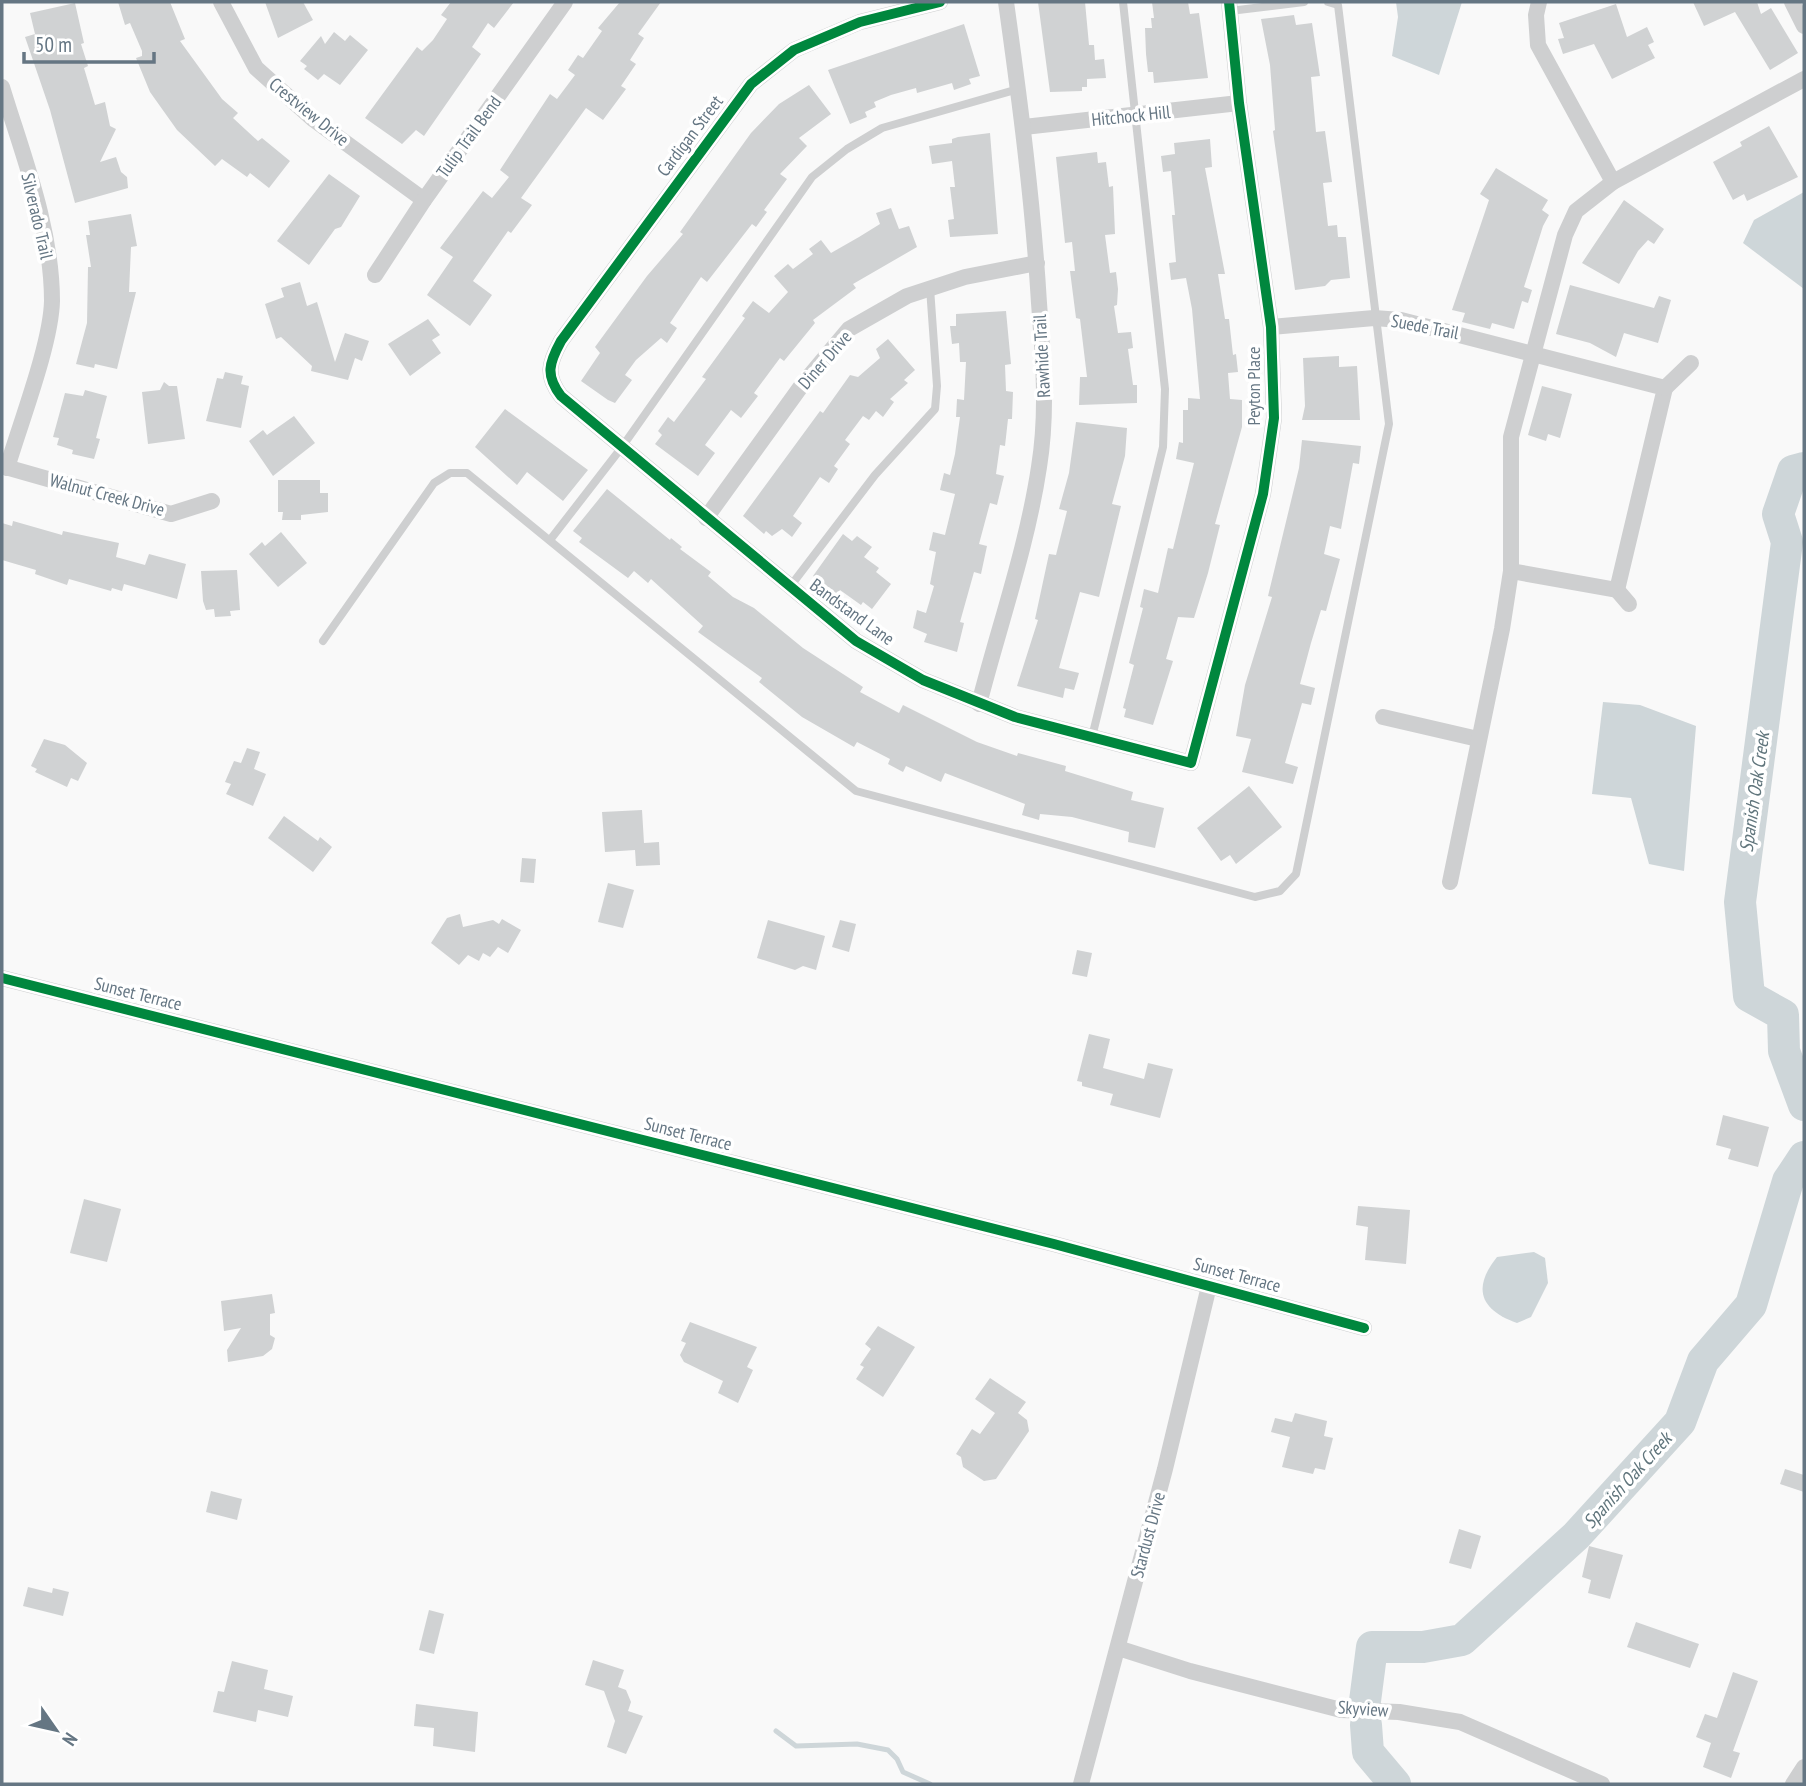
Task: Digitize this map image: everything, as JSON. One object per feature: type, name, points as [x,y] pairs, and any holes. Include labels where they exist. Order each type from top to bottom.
[{"type":"street","name":"Crestview Drive","points":[[221,2],[256,68],[313,118],[424,200]]},
{"type":"street","name":"Tulip Trail Bend","points":[[375,275],[424,200],[565,2]]},
{"type":"street","name":"Cardigan Street","points":[[551,383],[549,363],[561,341],[751,84],[794,50],[860,22],[940,2]]},
{"type":"street","name":"Rawhide Trail","points":[[979,704],[1039,467],[1044,412],[1037,263],[1024,127],[1006,2]]},
{"type":"street","points":[[1539,2],[1536,15],[1538,45],[1614,182]]},
{"type":"street","points":[[1792,2],[1804,26]]},
{"type":"street","name":"Peyton Place","points":[[1191,763],[1263,494],[1274,418],[1271,327],[1239,103],[1229,6]]},
{"type":"street","points":[[1450,882],[1502,629],[1511,570],[1511,437],[1565,235],[1576,211],[1614,182],[1804,79]]},
{"type":"street","name":"Silverado Trail","points":[[2,87],[47,246],[52,303],[42,350],[5,467]]},
{"type":"street","name":"Hitchock Hill","points":[[1024,127],[1239,103]]},
{"type":"street","name":"Diner Drive","points":[[706,519],[802,385],[849,329],[907,296],[965,277],[1037,263]]},
{"type":"street","name":"Suede Trail","points":[[1271,327],[1374,318],[1401,320],[1535,352],[1665,388]]},
{"type":"street","points":[[1617,590],[1665,388],[1691,363]]},
{"type":"street","name":"Bandstand Lane","points":[[551,383],[561,396],[706,519],[856,641],[923,680],[979,704],[1015,717],[1191,763]]},
{"type":"street","name":"Walnut Creek Drive","points":[[5,467],[171,514],[212,501]]},
{"type":"street","points":[[1511,570],[1617,590],[1629,604]]},
{"type":"street","points":[[1383,717],[1478,739]]},
{"type":"street","name":"Sunset Terrace","points":[[2,978],[1209,1286],[1364,1328]]},
{"type":"street","name":"Stardust Drive","points":[[1081,1784],[1209,1286]]},
{"type":"street","name":"Skyview","points":[[1118,1648],[1190,1671],[1341,1710],[1399,1712],[1460,1722],[1602,1784]]},
{"type":"street","points":[[1793,1784],[1804,1767]]},
{"type":"lane","points":[[1092,737],[1163,447],[1165,389],[1124,2]]},
{"type":"lane","points":[[1229,6],[1304,2]]},
{"type":"lane","points":[[323,641],[434,484],[450,473],[467,472],[856,791],[1255,897],[1280,891],[1296,874],[1389,425],[1338,5],[1328,2]]},
{"type":"lane","points":[[550,540],[622,447],[812,177],[847,149],[883,128],[1018,89]]},
{"type":"lane","points":[[789,588],[875,475],[935,409],[937,386],[930,289]]},
{"type":"shaded area","points":[[1396,2],[1462,2],[1439,75],[1392,56],[1398,17]]},
{"type":"shaded area","points":[[1804,192],[1804,289],[1743,243],[1754,220]]},
{"type":"shaded area","points":[[1603,702],[1640,705],[1696,726],[1684,871],[1649,864],[1631,798],[1592,794]]},
{"type":"shaded area","points":[[1534,1252],[1545,1258],[1548,1283],[1531,1317],[1517,1323],[1504,1318],[1488,1305],[1484,1297],[1484,1279],[1497,1257]]},
{"type":"building","points":[[118,2],[170,2],[185,39],[180,41],[222,99],[238,113],[233,118],[258,141],[262,138],[290,161],[269,188],[250,173],[247,177],[222,159],[215,166],[177,130],[150,92],[136,58],[142,56],[142,51],[130,23],[125,25]]},
{"type":"building","points":[[265,2],[303,2],[313,20],[278,38]]},
{"type":"building","points":[[451,2],[514,2],[494,28],[488,23],[472,47],[481,54],[424,136],[416,130],[402,144],[365,118],[417,47],[422,51],[433,40],[447,19],[441,15]]},
{"type":"building","points":[[620,2],[661,2],[638,34],[644,38],[630,60],[636,64],[621,86],[626,89],[603,120],[586,108],[521,198],[532,205],[511,233],[508,231],[473,281],[492,295],[470,326],[427,295],[453,257],[440,248],[483,191],[492,198],[509,177],[500,170],[550,94],[557,99],[575,75],[568,70],[578,55],[583,58],[602,31],[598,28]]},
{"type":"building","points":[[1038,2],[1085,2],[1089,45],[1094,45],[1095,60],[1104,59],[1106,78],[1087,79],[1087,87],[1082,87],[1082,91],[1050,92]]},
{"type":"building","points":[[1152,2],[1188,2],[1190,14],[1199,13],[1208,78],[1154,83],[1153,72],[1148,72],[1145,28],[1152,28]]},
{"type":"building","points":[[1693,2],[1757,2],[1761,14],[1771,8],[1798,53],[1770,70],[1735,12],[1704,26]]},
{"type":"building","points":[[75,3],[84,43],[81,44],[88,66],[84,68],[95,105],[105,102],[110,126],[116,129],[100,162],[116,157],[121,172],[127,177],[128,188],[75,203],[50,110],[25,37],[35,34],[30,13]]},
{"type":"building","points":[[1616,4],[1627,37],[1647,27],[1654,42],[1648,45],[1655,58],[1612,79],[1594,44],[1563,54],[1558,39],[1564,38],[1559,23]]},
{"type":"building","points":[[1294,15],[1296,25],[1312,23],[1320,76],[1311,77],[1316,132],[1325,131],[1332,182],[1323,183],[1328,226],[1337,225],[1338,237],[1346,237],[1350,278],[1331,280],[1325,286],[1295,290],[1273,131],[1270,65],[1261,19]]},
{"type":"building","points":[[964,24],[980,76],[969,79],[971,84],[954,90],[952,83],[917,93],[916,88],[891,95],[874,102],[876,107],[865,112],[867,117],[850,124],[828,70]]},
{"type":"building","points":[[334,32],[345,41],[350,35],[368,50],[340,85],[324,74],[318,80],[304,69],[307,66],[300,61],[321,36],[325,44]]},
{"type":"building","points":[[809,85],[831,114],[799,138],[807,146],[780,174],[787,179],[764,210],[767,212],[756,227],[752,224],[707,282],[701,277],[670,323],[677,328],[667,343],[661,338],[636,360],[625,375],[632,380],[615,403],[608,400],[581,381],[600,353],[595,347],[647,276],[683,234],[680,232],[751,133],[779,104]]},
{"type":"building","points":[[1769,126],[1798,177],[1747,201],[1744,194],[1733,200],[1713,162],[1742,146],[1740,142]]},
{"type":"building","points":[[990,133],[998,234],[950,237],[948,220],[954,219],[950,187],[955,187],[952,161],[932,164],[929,146],[952,143],[952,139],[958,137]]},
{"type":"building","points":[[1210,139],[1212,167],[1205,168],[1225,274],[1218,274],[1225,319],[1229,319],[1238,372],[1228,373],[1230,399],[1242,400],[1242,427],[1215,524],[1220,525],[1208,573],[1194,618],[1178,617],[1166,659],[1173,661],[1153,725],[1124,717],[1126,709],[1123,708],[1134,665],[1129,663],[1143,608],[1140,607],[1144,589],[1158,593],[1168,548],[1173,549],[1194,463],[1176,459],[1179,442],[1183,443],[1183,410],[1188,410],[1188,398],[1200,399],[1192,309],[1186,278],[1171,280],[1169,263],[1176,262],[1172,215],[1175,215],[1171,171],[1163,172],[1161,156],[1175,154],[1174,143]]},
{"type":"building","points":[[1097,152],[1098,163],[1106,162],[1109,187],[1113,186],[1115,234],[1105,235],[1110,273],[1116,272],[1118,289],[1117,305],[1114,306],[1118,333],[1131,332],[1133,348],[1128,349],[1133,385],[1137,385],[1137,403],[1079,405],[1080,377],[1087,377],[1080,319],[1076,318],[1070,271],[1075,271],[1072,242],[1065,243],[1056,157]]},
{"type":"building","points":[[1496,168],[1548,200],[1542,210],[1549,215],[1524,287],[1532,290],[1528,303],[1522,301],[1514,329],[1492,323],[1490,329],[1462,322],[1465,313],[1452,310],[1489,200],[1480,194]]},
{"type":"building","points":[[329,174],[360,196],[341,227],[335,229],[309,265],[277,241]]},
{"type":"building","points":[[1624,200],[1664,229],[1654,244],[1648,240],[1638,251],[1619,284],[1582,263]]},
{"type":"building","points":[[891,208],[899,229],[909,226],[917,247],[853,284],[856,288],[813,320],[815,323],[784,361],[780,358],[754,393],[758,396],[741,418],[731,410],[705,445],[715,453],[698,476],[655,444],[662,435],[658,431],[668,417],[674,422],[706,379],[702,377],[745,318],[742,316],[753,301],[769,313],[788,292],[774,276],[788,264],[793,269],[813,254],[809,249],[821,240],[831,253],[859,237],[880,224],[876,213]]},
{"type":"building","points":[[131,214],[137,246],[131,247],[129,292],[136,292],[117,369],[95,364],[94,368],[76,364],[87,323],[88,267],[91,267],[86,235],[90,235],[88,221]]},
{"type":"building","points":[[300,282],[307,306],[317,302],[335,362],[345,333],[369,341],[362,361],[355,358],[348,380],[311,371],[312,366],[281,337],[276,339],[265,304],[284,297],[281,288]]},
{"type":"building","points":[[1570,285],[1654,308],[1659,296],[1671,300],[1658,343],[1624,333],[1616,357],[1590,343],[1556,334]]},
{"type":"building","points":[[1006,311],[1011,364],[1005,365],[1006,391],[1013,392],[1012,419],[1008,419],[1005,446],[1000,445],[996,474],[1004,476],[997,505],[990,503],[979,544],[987,546],[981,574],[974,572],[960,622],[964,623],[957,652],[924,642],[927,634],[913,628],[917,610],[926,613],[934,586],[930,584],[936,552],[929,550],[933,532],[945,535],[955,494],[940,490],[944,473],[950,475],[955,454],[960,417],[956,417],[957,399],[964,400],[966,362],[960,362],[959,343],[952,344],[950,326],[956,326],[956,314]]},
{"type":"building","points":[[428,319],[440,335],[432,340],[441,353],[410,376],[388,344]]},
{"type":"building","points":[[888,339],[915,370],[904,380],[908,383],[890,399],[894,402],[883,417],[876,411],[869,420],[863,416],[845,440],[850,444],[834,466],[838,469],[829,483],[820,477],[793,516],[802,523],[792,537],[782,529],[772,536],[766,531],[764,534],[743,516],[820,411],[823,413],[850,375],[858,377],[880,358],[876,349]]},
{"type":"building","points":[[1339,356],[1339,367],[1357,366],[1360,420],[1302,420],[1305,406],[1303,358]]},
{"type":"building","points":[[225,372],[243,376],[241,384],[249,386],[241,428],[206,421],[217,378],[223,379]]},
{"type":"building","points":[[164,382],[169,386],[177,386],[185,439],[148,444],[142,392],[160,390]]},
{"type":"building","points":[[1542,386],[1572,394],[1560,438],[1548,434],[1546,441],[1528,435]]},
{"type":"building","points":[[85,390],[107,396],[96,438],[100,439],[94,459],[72,454],[73,450],[57,445],[59,438],[53,437],[65,393],[83,396]]},
{"type":"building","points":[[505,409],[588,470],[563,501],[527,472],[517,485],[475,447]]},
{"type":"building","points":[[294,416],[315,443],[273,476],[249,441],[263,430],[267,435]]},
{"type":"building","points":[[1076,422],[1127,428],[1125,456],[1112,504],[1121,506],[1099,597],[1080,592],[1059,668],[1079,673],[1074,690],[1065,688],[1063,698],[1017,686],[1038,620],[1035,619],[1049,554],[1056,555],[1067,511],[1059,509],[1069,473]]},
{"type":"building","points":[[1302,440],[1361,446],[1359,464],[1353,463],[1341,529],[1330,526],[1324,554],[1340,559],[1326,611],[1321,610],[1300,684],[1315,688],[1311,705],[1302,703],[1285,763],[1298,767],[1293,784],[1242,772],[1251,739],[1236,736],[1245,685],[1272,597],[1268,596],[1299,468]]},
{"type":"building","points":[[278,480],[320,480],[320,493],[328,493],[328,512],[301,515],[301,520],[282,520],[283,512],[278,512]]},
{"type":"building","points":[[607,489],[682,547],[680,549],[711,572],[708,576],[733,597],[754,608],[803,648],[863,687],[860,692],[899,713],[903,705],[977,742],[1017,756],[1018,753],[1066,766],[1065,771],[1133,792],[1131,800],[1164,808],[1155,848],[1128,842],[1129,832],[1072,817],[1040,814],[1039,820],[1022,815],[1025,804],[945,773],[941,782],[906,766],[903,772],[888,764],[890,759],[857,742],[854,747],[802,717],[759,682],[762,678],[698,632],[703,626],[651,579],[648,583],[634,571],[628,578],[579,542],[582,538],[573,531]]},
{"type":"building","points":[[13,521],[62,535],[63,531],[119,543],[116,557],[145,565],[149,554],[186,564],[177,599],[124,584],[122,591],[112,588],[111,591],[69,579],[67,585],[35,574],[36,570],[2,560],[2,523],[12,526]]},
{"type":"building","points":[[281,532],[307,563],[278,587],[249,554],[262,542],[265,546]]},
{"type":"building","points":[[843,534],[852,541],[857,536],[872,547],[864,557],[879,568],[876,572],[891,584],[872,609],[863,602],[861,605],[840,590],[837,594],[813,576]]},
{"type":"building","points":[[237,570],[240,610],[230,611],[231,616],[215,617],[214,609],[206,610],[203,601],[201,571]]},
{"type":"building","points":[[44,739],[65,745],[87,763],[78,781],[71,778],[67,787],[35,772],[37,769],[31,766]]},
{"type":"building","points":[[247,748],[260,752],[254,769],[266,774],[253,806],[226,794],[231,784],[225,782],[234,761],[241,763]]},
{"type":"building","points":[[1249,786],[1282,827],[1236,864],[1230,855],[1221,861],[1197,828]]},
{"type":"building","points":[[642,810],[644,843],[659,842],[660,865],[636,866],[635,850],[605,852],[602,812]]},
{"type":"building","points":[[284,816],[318,841],[320,837],[332,847],[313,872],[268,838]]},
{"type":"building","points":[[522,858],[536,859],[534,883],[520,882]]},
{"type":"building","points":[[608,883],[634,890],[623,928],[598,922]]},
{"type":"building","points":[[460,914],[463,927],[493,920],[499,924],[502,919],[521,930],[508,953],[498,947],[490,957],[483,953],[479,961],[468,955],[459,965],[431,943],[447,918]]},
{"type":"building","points":[[768,920],[825,936],[816,970],[803,966],[795,970],[757,958]]},
{"type":"building","points":[[840,920],[856,924],[849,952],[832,947]]},
{"type":"building","points":[[1077,950],[1092,953],[1087,977],[1072,974]]},
{"type":"building","points":[[1089,1034],[1110,1039],[1103,1068],[1144,1079],[1148,1063],[1173,1069],[1160,1118],[1110,1105],[1113,1094],[1082,1086],[1082,1082],[1077,1081]]},
{"type":"building","points":[[1723,1115],[1769,1127],[1758,1167],[1728,1159],[1731,1149],[1716,1145]]},
{"type":"building","points":[[84,1199],[121,1209],[107,1262],[70,1253]]},
{"type":"building","points":[[1358,1206],[1410,1210],[1406,1264],[1365,1260],[1368,1227],[1356,1225]]},
{"type":"building","points":[[272,1294],[275,1313],[270,1314],[270,1335],[275,1338],[272,1349],[263,1356],[228,1362],[227,1350],[241,1328],[224,1331],[221,1301]]},
{"type":"building","points":[[690,1322],[757,1347],[747,1367],[753,1370],[738,1403],[718,1393],[723,1381],[684,1362],[680,1355],[686,1343],[681,1341]]},
{"type":"building","points":[[878,1326],[915,1347],[883,1397],[856,1379],[864,1367],[860,1365],[871,1349],[865,1344]]},
{"type":"building","points":[[990,1378],[1026,1402],[1018,1413],[1027,1420],[1029,1431],[996,1479],[984,1481],[963,1467],[961,1457],[956,1454],[972,1429],[980,1434],[995,1413],[975,1399]]},
{"type":"building","points":[[1295,1413],[1327,1421],[1324,1436],[1333,1438],[1325,1470],[1315,1468],[1313,1474],[1282,1467],[1290,1437],[1271,1432],[1275,1418],[1292,1422]]},
{"type":"building","points":[[1785,1469],[1804,1475],[1804,1492],[1780,1484]]},
{"type":"building","points":[[211,1491],[242,1499],[237,1520],[206,1512]]},
{"type":"building","points":[[1459,1529],[1481,1536],[1471,1569],[1449,1563]]},
{"type":"building","points":[[1589,1546],[1623,1555],[1610,1599],[1588,1593],[1591,1580],[1582,1577]]},
{"type":"building","points":[[28,1587],[52,1593],[53,1588],[69,1592],[63,1616],[23,1606]]},
{"type":"building","points":[[429,1610],[444,1614],[434,1654],[419,1650]]},
{"type":"building","points":[[1636,1622],[1699,1644],[1690,1668],[1627,1647]]},
{"type":"building","points":[[593,1660],[624,1670],[618,1687],[626,1690],[631,1702],[628,1711],[643,1716],[626,1754],[607,1747],[615,1721],[604,1691],[585,1685]]},
{"type":"building","points":[[232,1661],[268,1670],[264,1689],[293,1696],[288,1717],[258,1710],[256,1722],[213,1712],[218,1691],[224,1692]]},
{"type":"building","points":[[1733,1672],[1758,1681],[1733,1751],[1740,1753],[1731,1778],[1703,1767],[1711,1743],[1696,1737],[1705,1714],[1717,1718]]},
{"type":"building","points":[[416,1704],[478,1712],[475,1752],[433,1746],[434,1728],[414,1726]]},
{"type":"waterway","name":"Spanish Oak Creek","points":[[1804,468],[1793,471],[1778,514],[1787,542],[1740,902],[1749,996],[1783,1015],[1784,1051],[1804,1105]]},
{"type":"waterway","name":"Spanish Oak Creek","points":[[1365,1701],[1372,1647],[1423,1647],[1462,1640],[1576,1536],[1680,1422],[1703,1361],[1751,1305],[1788,1181],[1804,1157]]},
{"type":"waterway","name":"Spanish Oak Creek","points":[[1366,1725],[1368,1752],[1395,1784]]},
{"type":"waterway","points":[[776,1731],[796,1746],[857,1744],[888,1750],[897,1759],[903,1772],[930,1784]]},
{"type":"cycle path","points":[[940,2],[860,22],[794,50],[751,84],[561,341],[550,369],[553,382],[561,396],[856,641],[923,680],[1015,717],[1191,763],[1263,494],[1274,418],[1271,327],[1239,103],[1229,2]]},
{"type":"cycle path","points":[[2,978],[1054,1244],[1364,1328]]}]
